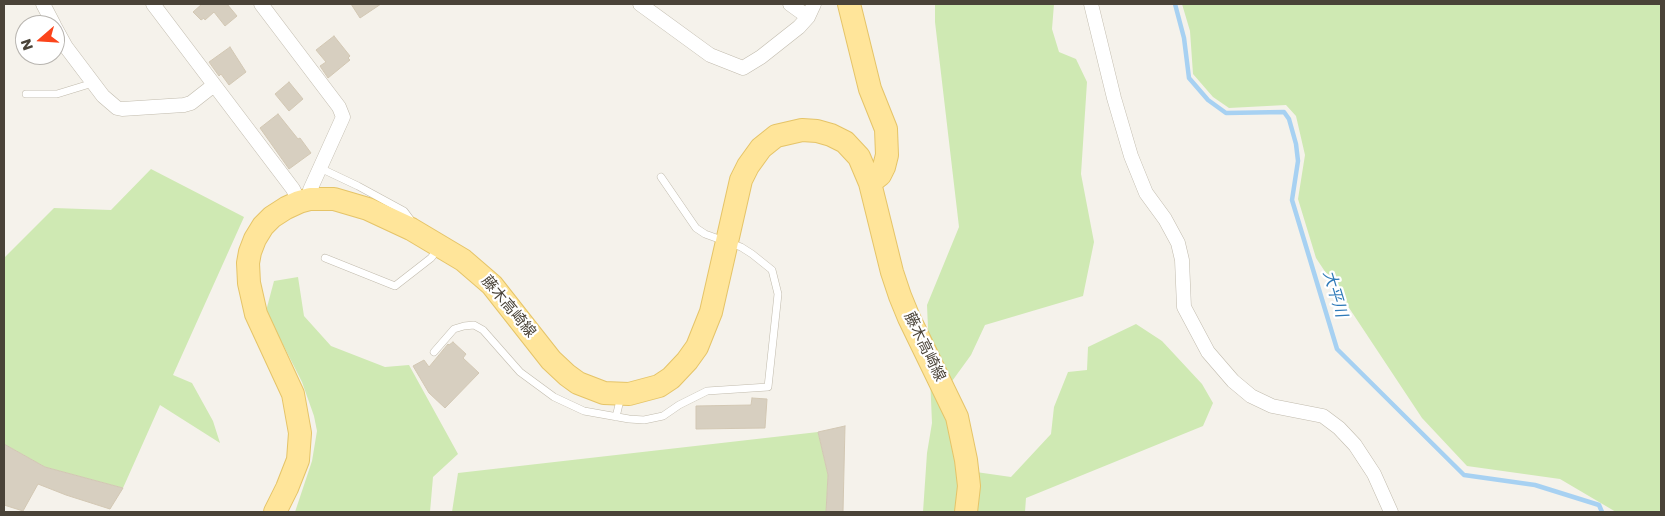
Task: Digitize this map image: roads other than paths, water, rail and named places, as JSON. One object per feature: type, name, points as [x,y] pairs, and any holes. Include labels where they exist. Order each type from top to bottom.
[{"type":"main road","points":[[849,4],[870,90],[886,129],[884,167],[880,175],[870,183]]},
{"type":"main road","name":"藤木高崎線","points":[[305,200],[329,199],[343,201],[368,209],[411,229],[463,260],[492,285],[559,368],[591,389],[604,393],[621,394],[643,391],[659,386],[671,378],[697,347],[711,312],[741,180],[754,156],[776,136],[802,130],[817,130],[831,135],[845,142],[859,157],[870,183],[892,272],[900,296],[957,417],[963,439],[969,486],[966,512]]},
{"type":"main road","points":[[275,512],[298,460],[300,445],[299,420],[293,394],[253,304],[248,263],[255,238],[263,226],[272,217],[286,208],[305,200]]},
{"type":"street","points":[[153,4],[293,189],[305,200],[343,116],[339,107],[261,4]]},
{"type":"street","points":[[640,4],[710,55],[743,68],[799,27],[808,17],[814,4]]},
{"type":"street","points":[[790,4],[808,17]]},
{"type":"street","points":[[1091,4],[1114,98],[1131,156],[1146,193],[1178,243],[1182,260],[1184,307],[1208,352],[1233,381],[1251,396],[1272,406],[1323,416],[1339,428],[1355,445],[1374,474],[1391,512]]},
{"type":"street","points":[[65,45],[103,96],[117,108],[184,105],[191,103],[214,85]]},
{"type":"lane","points":[[26,94],[57,94],[93,83]]},
{"type":"lane","points":[[320,168],[404,211],[410,219],[411,229]]},
{"type":"lane","points":[[434,352],[454,330],[474,325],[483,330],[520,372],[554,398],[584,411],[644,420],[663,416],[678,405],[707,391],[768,387],[777,288],[772,270],[741,247],[705,234],[696,228],[662,177]]},
{"type":"lane","points":[[325,258],[395,286],[431,258],[439,246]]},
{"type":"lane","points":[[616,417],[621,394]]},
{"type":"waterway","name":"大平川","points":[[1175,4],[1184,38],[1189,78],[1208,100],[1226,113],[1284,112],[1289,119],[1296,144],[1298,161],[1292,200],[1337,349],[1464,475],[1535,485],[1599,505],[1602,512]]}]
